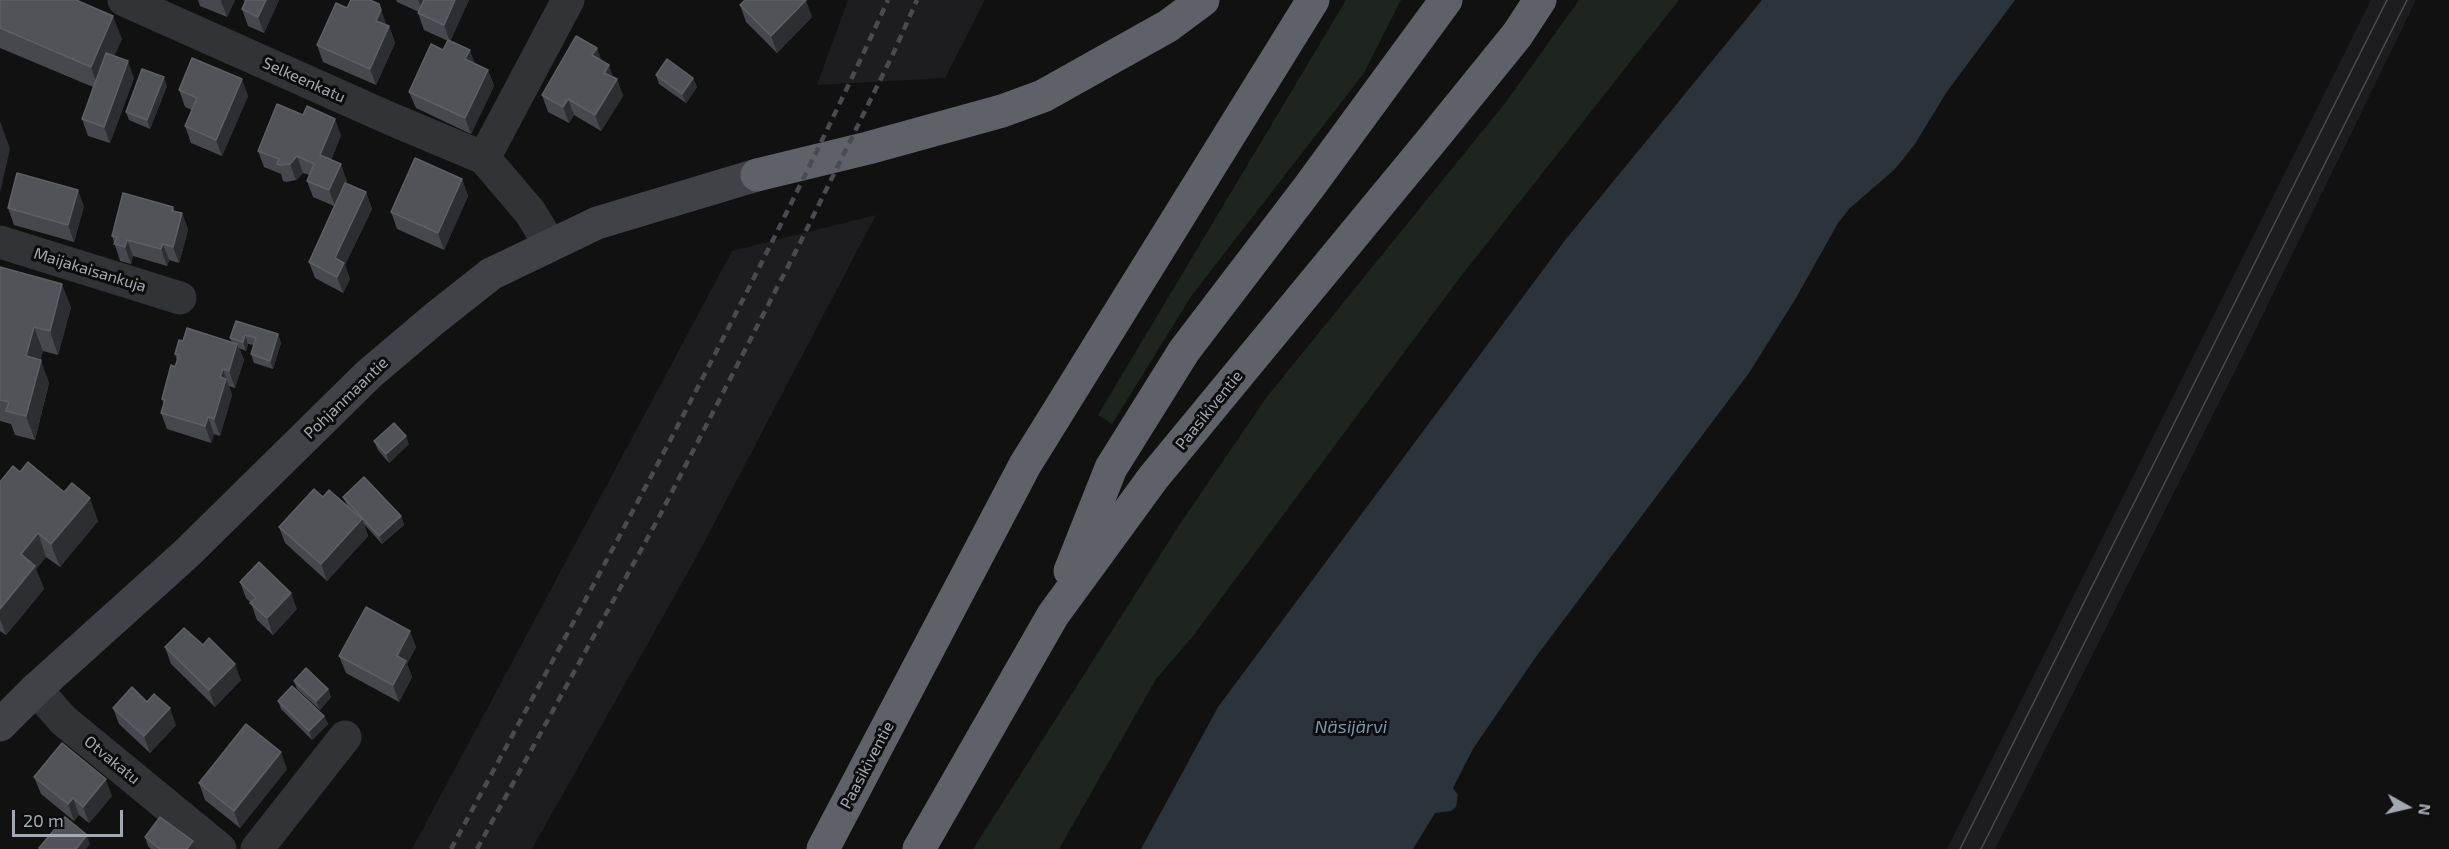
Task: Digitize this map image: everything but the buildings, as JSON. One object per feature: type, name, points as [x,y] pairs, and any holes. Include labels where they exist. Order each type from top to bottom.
[{"type":"highway","points":[[757,175],[868,148],[1002,111],[1043,96],[1168,26],[1203,0]]},
{"type":"highway","name":"Paasikiventie","points":[[823,849],[1025,465],[1313,0]]},
{"type":"highway","points":[[1053,615],[1111,468],[1184,351],[1358,121],[1446,0]]},
{"type":"highway","name":"Paasikiventie","points":[[919,849],[1053,615],[1153,478],[1517,35],[1540,0]]},
{"type":"street","name":"Selkeenkatu","points":[[124,0],[484,158],[530,212],[550,245]]},
{"type":"street","points":[[484,158],[568,0]]},
{"type":"street","name":"Pohjanmaantie","points":[[0,726],[36,689],[186,554],[369,374],[491,274],[597,223],[757,175]]},
{"type":"street","name":"Maijakaisankuja","points":[[0,243],[180,298]]},
{"type":"street","name":"Otvakatu","points":[[36,689],[63,720],[220,849]]},
{"type":"street","points":[[257,849],[345,737]]},
{"type":"shaded area","points":[[848,0],[985,0],[945,78],[817,85]]},
{"type":"shaded area","points":[[1346,0],[1401,0],[1364,73],[1192,295],[1112,424],[1098,415]]},
{"type":"shaded area","points":[[1579,0],[1679,0],[1458,280],[1193,636],[1156,679],[1059,849],[973,849],[1178,527],[1266,398],[1506,102]]},
{"type":"shaded area","points":[[2371,0],[2416,0],[2252,337],[1995,849],[1947,849]]},
{"type":"shaded area","points":[[876,215],[697,556],[532,849],[412,849],[732,251]]},
{"type":"water","name":"Näsijärvi","points":[[1762,0],[2015,0],[1946,93],[1915,144],[1895,169],[1850,208],[1838,223],[1796,298],[1749,373],[1535,658],[1473,749],[1453,788],[1458,795],[1456,807],[1451,811],[1435,813],[1413,849],[1141,849],[1218,707],[1566,239]]},
{"type":"tram line","points":[[1960,849],[2387,0]]},
{"type":"tram line","points":[[1981,849],[2407,0]]},
{"type":"railway","points":[[451,849],[732,322],[838,108],[888,0]]},
{"type":"railway","points":[[477,849],[658,519],[798,247],[893,54],[917,0]]}]
